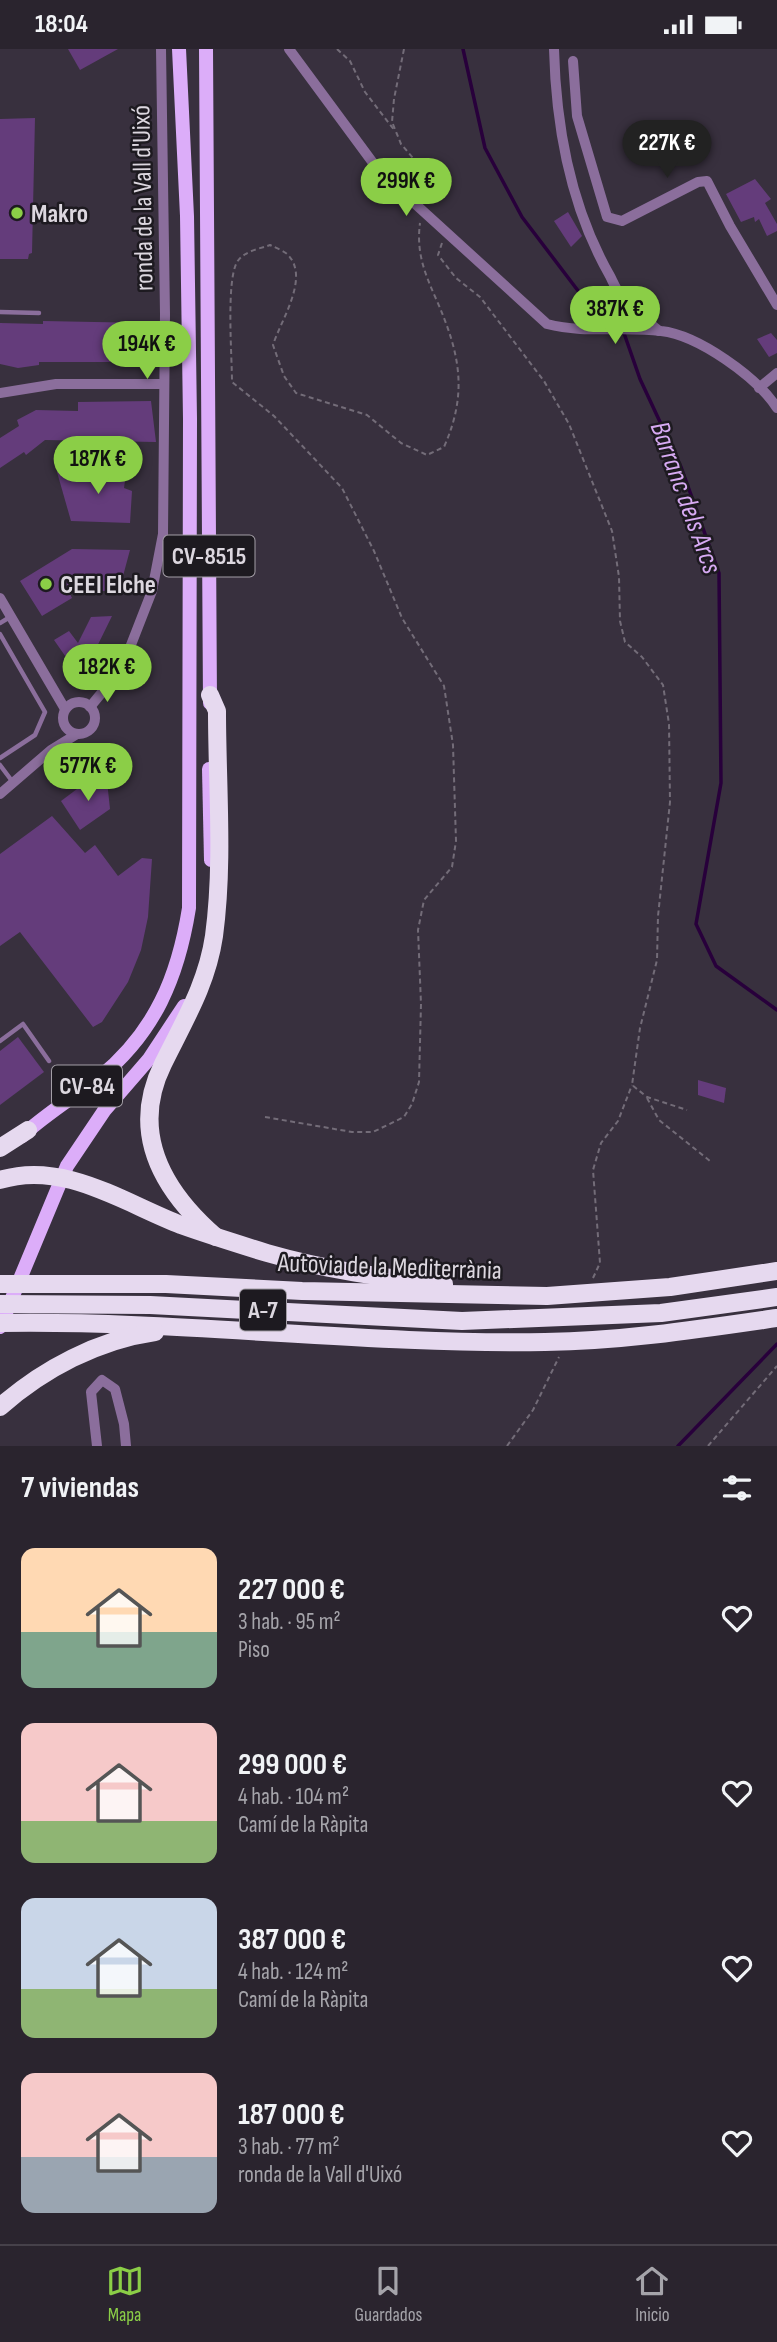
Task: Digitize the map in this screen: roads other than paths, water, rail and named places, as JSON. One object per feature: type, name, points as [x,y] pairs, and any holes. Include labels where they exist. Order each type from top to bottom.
[{"type":"highway","points":[[210,695],[217,711],[218,865],[214,935],[208,968],[196,1001],[162,1066],[149,1109],[154,1151],[171,1191],[195,1219],[216,1237]]},
{"type":"highway","points":[[0,1148],[28,1130]]},
{"type":"highway","points":[[0,1180],[39,1174],[74,1181],[216,1237],[326,1269],[462,1285],[489,1295]]},
{"type":"highway","name":"Autovia de la Mediterrània","points":[[0,1285],[166,1284],[302,1291],[523,1296],[670,1287],[777,1271]]},
{"type":"highway","name":"Autovia de la Mediterrània","points":[[0,1304],[150,1305],[412,1319],[526,1320],[661,1313],[777,1297]]},
{"type":"highway","points":[[0,1325],[113,1323],[529,1342],[596,1340],[777,1318]]},
{"type":"highway","points":[[0,1407],[42,1375],[102,1345],[143,1333],[192,1327]]},
{"type":"main road","name":"CV-8515","points":[[140,1034],[170,984],[182,952],[191,876],[188,277],[179,49]]},
{"type":"main road","name":"CV-8515","points":[[156,1050],[187,1002],[198,973],[207,935],[211,893],[206,49]]},
{"type":"main road","name":"CV-84","points":[[0,1156],[28,1130],[101,1076],[140,1034]]},
{"type":"main road","name":"CV-84","points":[[0,1325],[67,1165],[104,1111],[156,1050]]},
{"type":"street","name":"ronda de la Vall d'Uixó","points":[[90,707],[122,668],[152,591],[163,534],[165,314],[161,49]]},
{"type":"street","points":[[289,49],[379,171],[547,324],[571,330],[659,331],[690,340],[722,358],[759,388],[777,408]]},
{"type":"street","points":[[554,49],[570,182],[578,208],[602,263],[625,303],[659,331]]},
{"type":"street","points":[[573,61],[577,116],[607,217],[621,221],[698,182],[707,181],[777,305]]},
{"type":"street","points":[[759,388],[777,373]]},
{"type":"street","points":[[0,393],[56,384],[163,384]]},
{"type":"street","points":[[0,598],[53,686],[69,706]]},
{"type":"street","points":[[0,794],[51,750],[77,734],[88,732],[94,724],[94,714],[90,707],[84,703],[69,706]]},
{"type":"street","points":[[51,750],[64,725],[69,706]]},
{"type":"street","points":[[64,725],[77,734]]},
{"type":"street","points":[[97,1446],[91,1392],[102,1380],[115,1389],[124,1424],[126,1446]]},
{"type":"lane","points":[[0,312],[39,313]]},
{"type":"lane","points":[[0,623],[11,616]]},
{"type":"lane","points":[[0,634],[46,712],[35,735],[0,758]]},
{"type":"lane","points":[[0,765],[14,784]]},
{"type":"lane","points":[[0,1041],[23,1024],[49,1061]]},
{"type":"waterway","name":"Barranc dels Arcs","points":[[463,49],[485,148],[522,217],[579,292],[618,316],[640,379],[681,467],[719,573],[721,783],[696,924],[716,966],[777,1010]]},
{"type":"waterway","name":"Barranc dels Arcs","points":[[678,1446],[777,1344]]},
{"type":"place","name":"Makro","points":[[17,213]]},
{"type":"place","name":"CEEI Elche","points":[[46,584]]}]
